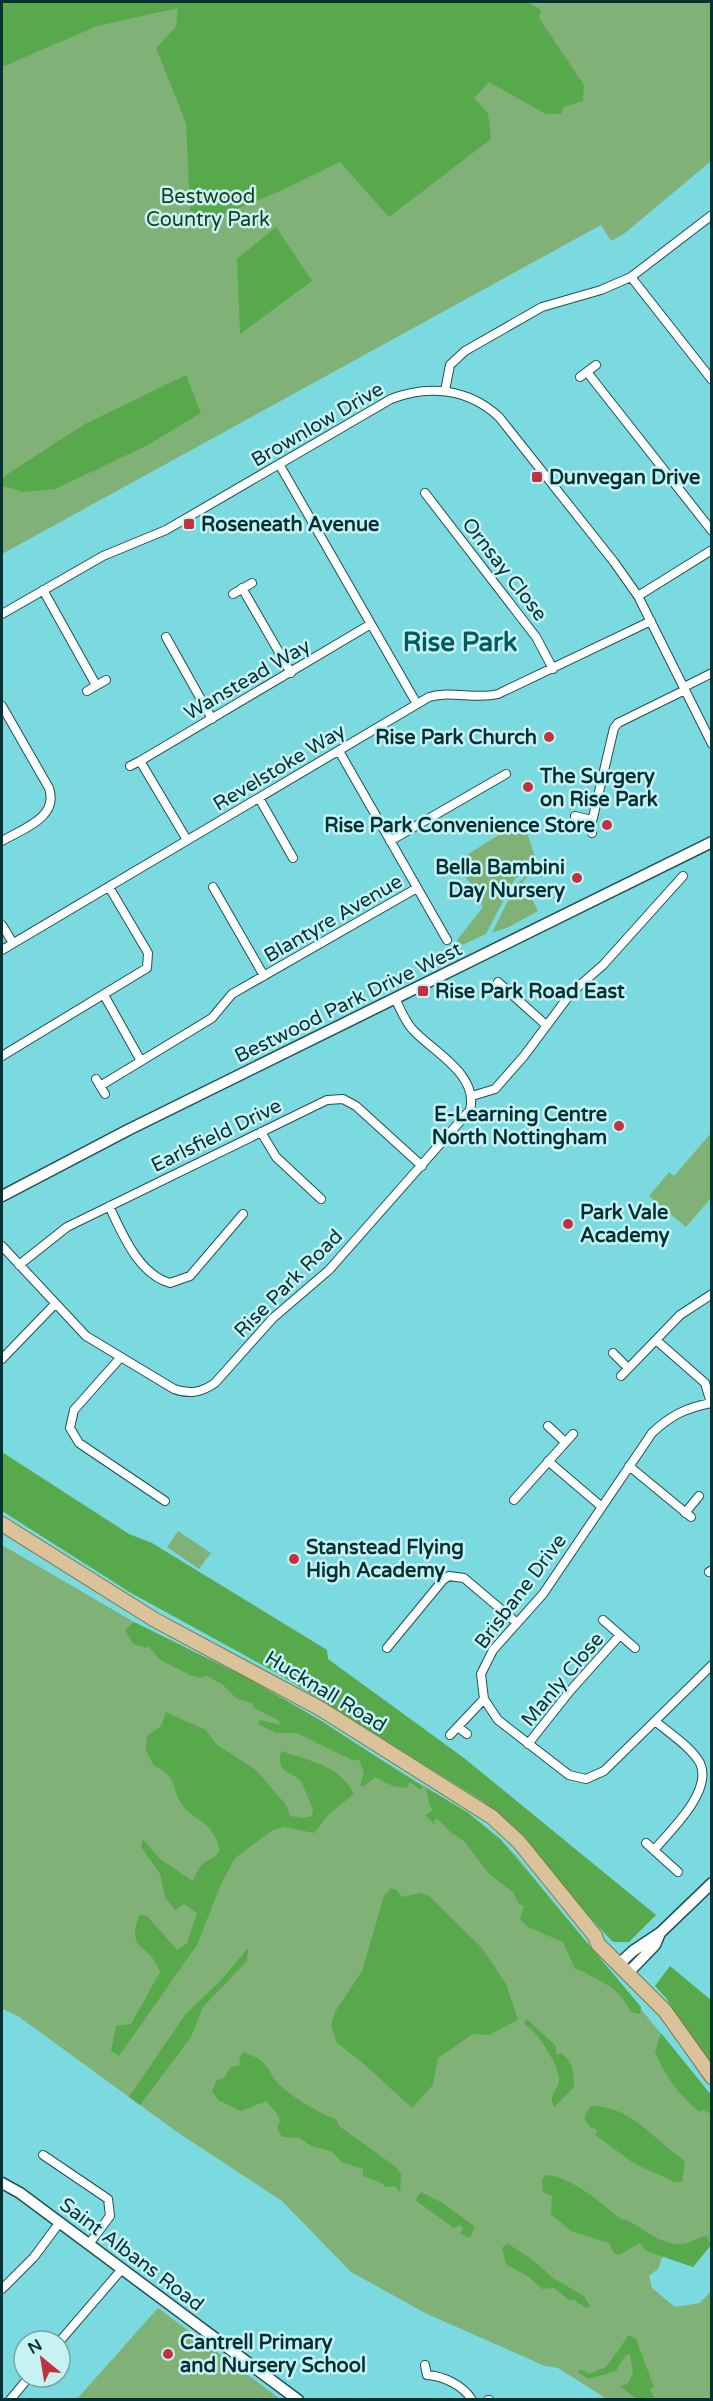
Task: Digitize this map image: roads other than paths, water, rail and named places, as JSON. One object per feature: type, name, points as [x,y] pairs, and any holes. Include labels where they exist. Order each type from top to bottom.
[{"type":"main road","name":"Hucknall Road","points":[[2,1524],[155,1620],[321,1709],[492,1817],[519,1842],[595,1936],[598,1944],[626,1966],[665,2011],[711,2077]]},
{"type":"street","points":[[446,391],[450,365],[465,351],[542,307],[601,290],[631,277],[711,215]]},
{"type":"street","points":[[631,277],[711,380]]},
{"type":"street","points":[[580,377],[596,365]]},
{"type":"street","points":[[587,372],[711,531]]},
{"type":"street","name":"Brownlow Drive","points":[[2,615],[103,556],[166,530],[391,399],[417,391],[446,391],[478,400],[499,417],[614,562],[638,596],[711,744]]},
{"type":"street","points":[[279,464],[417,704]]},
{"type":"street","name":"Ornsay Close","points":[[425,494],[536,637],[553,669]]},
{"type":"street","points":[[638,596],[711,550]]},
{"type":"street","points":[[233,594],[252,583]]},
{"type":"street","points":[[242,588],[291,673]]},
{"type":"street","points":[[43,590],[96,685]]},
{"type":"street","name":"Revelstoke Way","points":[[2,950],[417,704],[442,694],[484,697],[498,694],[651,621]]},
{"type":"street","name":"Wanstead Way","points":[[130,766],[371,624]]},
{"type":"street","points":[[166,637],[212,719]]},
{"type":"street","points":[[592,833],[592,820],[618,723],[711,673]]},
{"type":"street","points":[[87,691],[106,680]]},
{"type":"street","points":[[2,706],[49,788],[51,799],[49,809],[44,816],[2,841]]},
{"type":"street","points":[[2,727],[10,722]]},
{"type":"street","name":"Blantyre Avenue","points":[[339,751],[447,940]]},
{"type":"street","points":[[140,761],[187,840]]},
{"type":"street","points":[[390,841],[506,774]]},
{"type":"street","points":[[496,779],[501,788]]},
{"type":"street","points":[[259,798],[294,858]]},
{"type":"street","points":[[575,816],[592,820]]},
{"type":"street","name":"Bestwood Park Drive West","points":[[2,1196],[75,1156],[711,842]]},
{"type":"street","points":[[395,998],[412,1030],[462,1076],[471,1089],[472,1096],[495,1089],[571,993],[603,965],[661,893],[682,876]]},
{"type":"street","points":[[2,1056],[145,971],[150,960],[109,887]]},
{"type":"street","name":"Blantyre Avenue","points":[[100,1086],[212,1018],[229,996],[417,888]]},
{"type":"street","points":[[219,890],[264,976]]},
{"type":"street","points":[[2,925],[13,943]]},
{"type":"street","points":[[432,935],[441,930]]},
{"type":"street","points":[[498,982],[546,1025]]},
{"type":"street","points":[[104,995],[141,1061]]},
{"type":"street","name":"Rise Park Road","points":[[2,1246],[86,1336],[183,1392],[205,1390],[215,1383],[273,1318],[329,1270],[467,1116],[472,1096]]},
{"type":"street","name":"Earlsfield Drive","points":[[19,1265],[57,1233],[327,1100],[343,1100],[356,1106],[422,1166]]},
{"type":"street","points":[[261,1132],[276,1158],[321,1199]]},
{"type":"street","points":[[110,1206],[124,1236],[139,1260],[156,1276],[170,1283],[190,1276],[243,1214]]},
{"type":"street","points":[[621,1376],[680,1315],[711,1294]]},
{"type":"street","points":[[2,1359],[55,1304]]},
{"type":"street","points":[[656,1340],[705,1383],[711,1403]]},
{"type":"street","points":[[613,1353],[628,1368]]},
{"type":"street","points":[[120,1357],[74,1410],[70,1428],[79,1443],[165,1501]]},
{"type":"street","name":"Brisbane Drive","points":[[484,1699],[481,1674],[486,1661],[543,1594],[652,1433],[668,1417],[685,1408],[711,1403]]},
{"type":"street","points":[[548,1426],[565,1442]]},
{"type":"street","points":[[514,1500],[525,1495],[548,1461],[573,1434]]},
{"type":"street","points":[[548,1461],[602,1507]]},
{"type":"street","points":[[629,1466],[688,1515],[699,1496]]},
{"type":"street","points":[[387,1648],[442,1580],[449,1576],[464,1578],[516,1623]]},
{"type":"street","name":"Manly Close","points":[[603,1620],[635,1648]]},
{"type":"street","name":"Manly Close","points":[[528,1744],[570,1691],[620,1635]]},
{"type":"street","points":[[394,1640],[402,1646]]},
{"type":"street","points":[[450,1735],[484,1699],[498,1720],[528,1744],[569,1775],[586,1779],[604,1771],[711,1665]]},
{"type":"street","points":[[654,1850],[700,1795],[703,1773],[695,1757],[655,1721]]},
{"type":"street","points":[[458,1726],[467,1734]]},
{"type":"street","points":[[646,1843],[678,1872]]},
{"type":"street","points":[[626,1966],[711,1883]]},
{"type":"street","points":[[43,2155],[108,2199],[110,2216],[89,2244]]},
{"type":"street","name":"Saint Albans Road","points":[[2,2183],[60,2222],[298,2400]]},
{"type":"street","points":[[2,2289],[34,2257],[60,2222]]},
{"type":"street","points":[[70,2329],[122,2268]]},
{"type":"street","points":[[425,2365],[423,2377],[436,2375],[466,2390],[472,2400]]},
{"type":"place","name":"Dunvegan Drive","points":[[537,477]]},
{"type":"place","name":"Roseneath Avenue","points":[[189,524]]},
{"type":"place","name":"Rise Park Church","points":[[549,737]]},
{"type":"place","name":"The Surgery on Rise Park","points":[[528,787]]},
{"type":"place","name":"Rise Park Convenience Store","points":[[607,825]]},
{"type":"place","name":"Bella Bambini Day Nursery","points":[[577,878]]},
{"type":"place","name":"Rise Park Road East","points":[[423,991]]},
{"type":"place","name":"E-Learning Centre North Nottingham","points":[[619,1126]]},
{"type":"place","name":"Park Vale Academy","points":[[568,1224]]},
{"type":"place","name":"Stanstead Flying High Academy","points":[[294,1559]]},
{"type":"place","name":"Cantrell Primary and Nursery School","points":[[168,2354]]},
{"type":"district","name":"Rise Park","points":[[460,642]]},
{"type":"park label","name":"Bestwood Country Park","points":[[208,208]]}]
